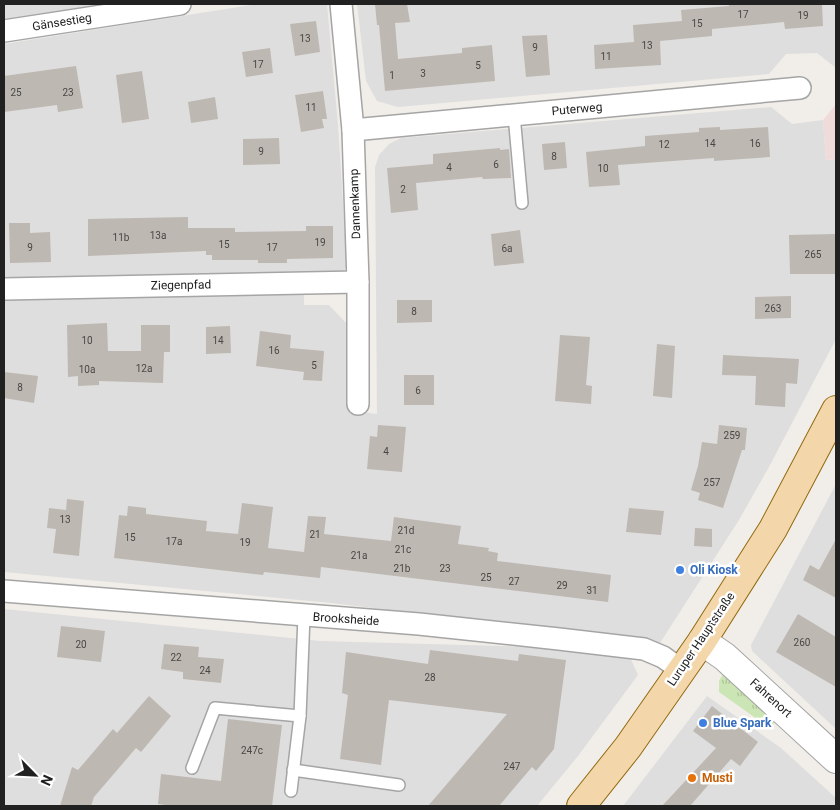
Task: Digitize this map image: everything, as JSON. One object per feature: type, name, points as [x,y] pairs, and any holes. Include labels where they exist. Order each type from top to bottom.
[{"type":"main road","name":"Luruper Hauptstraße","points":[[581,806],[628,747],[702,641],[773,529],[836,410]]},
{"type":"street","name":"Gänsestieg","points":[[4,31],[180,4]]},
{"type":"street","name":"Dannenkamp","points":[[341,4],[353,130],[358,282],[358,404]]},
{"type":"street","name":"Puterweg","points":[[353,130],[800,88]]},
{"type":"street","name":"Ziegenpfad","points":[[4,289],[358,282]]},
{"type":"street","name":"Brooksheide","points":[[4,591],[419,624],[559,639],[644,649],[662,657],[681,670]]},
{"type":"street","name":"Fahrenort","points":[[702,641],[726,657],[836,759]]},
{"type":"lane","points":[[514,115],[522,203]]},
{"type":"lane","points":[[291,790],[300,716],[304,616]]},
{"type":"lane","points":[[192,768],[215,708],[300,716]]},
{"type":"lane","points":[[293,770],[399,785]]},
{"type":"shaded area","points":[[4,4],[116,4],[4,22]]},
{"type":"shaded area","points":[[258,4],[327,4],[338,125],[347,266],[340,276],[4,281],[4,44]]},
{"type":"shaded area","points":[[357,4],[836,4],[836,68],[817,53],[786,54],[769,74],[398,107],[377,101],[366,81]]},
{"type":"shaded area","points":[[836,104],[836,159],[826,160],[823,120]]},
{"type":"shaded area","points":[[771,107],[792,124],[823,120],[826,160],[836,159],[836,339],[739,520],[660,643],[332,603],[4,572],[4,294],[304,289],[304,305],[329,305],[347,324],[348,410],[377,414],[375,167],[379,155],[389,144],[401,138]]},
{"type":"shaded area","points":[[836,484],[836,729],[752,651],[751,645]]},
{"type":"shaded area","points":[[4,609],[320,641],[535,647],[629,655],[638,675],[578,756],[537,806],[4,806]]},
{"type":"shaded area","points":[[707,696],[781,748],[836,798],[836,806],[623,806]]},
{"type":"green space","points":[[723,674],[730,676],[775,721],[771,729],[719,692],[719,681]]},
{"type":"building","points":[[375,4],[407,4],[410,22],[395,23],[398,59],[462,53],[462,48],[492,45],[495,81],[385,91],[379,25],[377,25]]},
{"type":"building","points":[[729,4],[822,4],[823,26],[785,29],[784,22],[712,29],[712,36],[660,41],[661,65],[595,69],[594,45],[634,42],[633,25],[682,21],[681,10],[729,6]]},
{"type":"building","points":[[316,21],[320,52],[295,56],[290,24]]},
{"type":"building","points":[[547,35],[550,75],[526,77],[522,36]]},
{"type":"building","points":[[270,48],[273,73],[246,77],[242,52]]},
{"type":"building","points":[[76,66],[83,108],[58,112],[57,105],[4,112],[4,76]]},
{"type":"building","points":[[142,71],[149,119],[122,123],[116,75]]},
{"type":"building","points":[[323,91],[327,119],[322,119],[324,128],[301,132],[295,95]]},
{"type":"building","points":[[215,97],[218,119],[191,123],[188,102]]},
{"type":"building","points":[[720,127],[720,130],[768,127],[770,157],[714,161],[714,158],[618,165],[620,185],[589,187],[586,152],[645,146],[645,136],[699,132],[699,128]]},
{"type":"building","points":[[279,138],[280,164],[243,165],[243,139]]},
{"type":"building","points":[[565,142],[567,168],[544,170],[542,144]]},
{"type":"building","points":[[500,148],[500,150],[509,149],[511,178],[483,179],[482,177],[416,183],[418,210],[391,213],[387,168],[433,164],[433,154]]},
{"type":"building","points":[[188,217],[188,228],[235,228],[235,232],[306,231],[306,226],[333,226],[333,258],[287,259],[287,263],[258,263],[258,260],[212,260],[212,255],[206,255],[206,251],[88,256],[88,219]]},
{"type":"building","points":[[9,223],[30,223],[30,233],[50,232],[51,262],[10,263]]},
{"type":"building","points":[[520,230],[524,263],[494,266],[491,234]]},
{"type":"building","points":[[836,234],[836,274],[790,274],[789,235]]},
{"type":"building","points":[[791,296],[791,318],[755,319],[755,297]]},
{"type":"building","points":[[397,300],[432,300],[432,322],[397,323]]},
{"type":"building","points":[[107,323],[108,351],[141,351],[141,325],[170,325],[170,352],[164,352],[163,383],[99,381],[99,385],[78,386],[78,376],[68,377],[67,325]]},
{"type":"building","points":[[230,326],[231,353],[206,354],[206,327]]},
{"type":"building","points":[[260,331],[291,335],[290,348],[324,351],[322,381],[303,380],[304,372],[256,366]]},
{"type":"building","points":[[560,335],[590,337],[586,385],[592,386],[591,404],[555,401]]},
{"type":"building","points":[[657,344],[675,346],[672,398],[653,396]]},
{"type":"building","points":[[723,355],[799,359],[797,384],[786,383],[785,407],[755,405],[756,376],[722,375]]},
{"type":"building","points":[[4,372],[38,376],[34,403],[4,398]]},
{"type":"building","points":[[404,375],[434,375],[434,405],[404,405]]},
{"type":"building","points":[[378,425],[406,427],[402,472],[367,469],[370,436],[377,437]]},
{"type":"building","points":[[719,425],[747,428],[745,450],[742,450],[723,508],[698,500],[700,493],[691,490],[702,442],[717,444]]},
{"type":"building","points":[[67,499],[84,501],[79,556],[53,553],[56,529],[47,528],[49,508],[66,510]]},
{"type":"building","points":[[242,503],[273,507],[268,548],[304,552],[308,516],[326,517],[324,534],[391,541],[394,517],[461,526],[458,544],[489,548],[488,551],[498,553],[497,561],[611,575],[608,602],[321,567],[320,578],[264,572],[263,575],[114,558],[119,515],[127,516],[128,506],[146,508],[146,514],[207,521],[206,531],[238,534]]},
{"type":"building","points":[[629,508],[664,511],[661,535],[626,532]]},
{"type":"building","points":[[695,528],[712,529],[712,547],[694,546]]},
{"type":"building","points":[[836,539],[836,598],[803,580],[810,565],[819,570]]},
{"type":"building","points":[[798,614],[836,637],[836,687],[776,652]]},
{"type":"building","points":[[61,626],[105,631],[101,662],[57,657]]},
{"type":"building","points":[[164,644],[199,647],[198,657],[224,659],[221,683],[183,679],[183,672],[161,669]]},
{"type":"building","points":[[430,650],[518,661],[519,654],[566,660],[554,749],[536,771],[532,767],[499,806],[428,806],[507,714],[389,700],[381,765],[340,759],[348,695],[342,693],[346,652],[428,664]]},
{"type":"building","points":[[149,696],[171,716],[141,752],[136,748],[94,797],[91,806],[60,806],[72,767],[78,770],[113,729],[117,733]]},
{"type":"building","points":[[712,706],[758,742],[740,766],[731,759],[690,806],[662,806],[716,748],[693,731]]},
{"type":"building","points":[[228,719],[282,725],[272,806],[173,806],[158,804],[161,774],[221,781]]},
{"type":"place","name":"Oli Kiosk","points":[[680,570]]},
{"type":"place","name":"Blue Spark","points":[[703,723]]},
{"type":"place","name":"Musti","points":[[692,778]]}]
